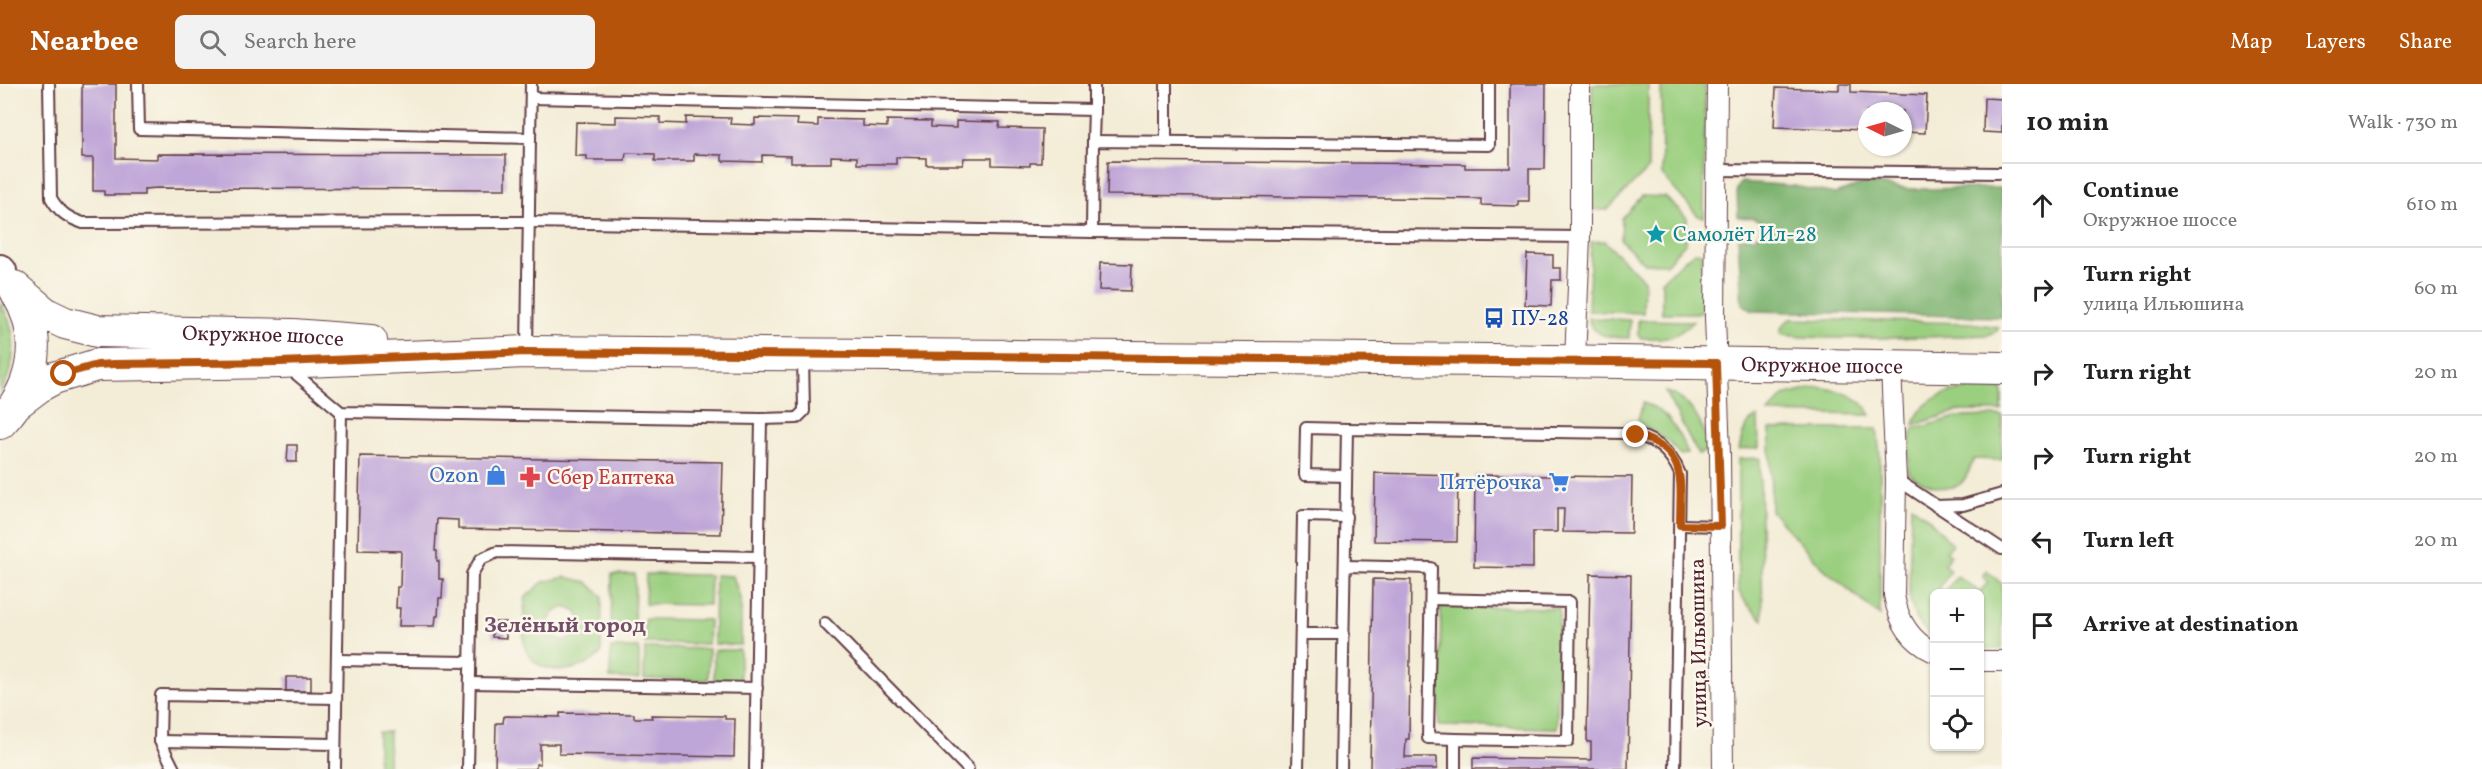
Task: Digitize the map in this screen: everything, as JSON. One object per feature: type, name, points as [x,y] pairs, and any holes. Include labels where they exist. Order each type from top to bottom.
[{"type":"main road","name":"Окружное шоссе","points":[[4,274],[46,314],[65,323],[97,331],[293,335],[527,352]]},
{"type":"main road","points":[[4,274],[29,318],[34,349],[30,375],[9,413]]},
{"type":"main road","name":"Окружное шоссе","points":[[9,413],[41,385],[54,378],[97,365],[280,362],[527,352],[1575,361],[2002,368]]},
{"type":"street","points":[[1575,361],[1580,237],[1580,84]]},
{"type":"street","name":"улица Ильюшина","points":[[1717,84],[1716,363],[1721,526],[1723,769]]},
{"type":"street","points":[[1891,367],[1896,479],[1894,594],[1897,612],[1904,626],[1916,639],[1930,649]]},
{"type":"street","points":[[1984,661],[2002,661]]},
{"type":"lane","points":[[49,84],[51,198],[57,210],[83,224],[529,222],[1092,232],[1580,237]]},
{"type":"lane","points":[[138,84],[139,129],[530,138]]},
{"type":"lane","points":[[527,352],[531,84]]},
{"type":"lane","points":[[1092,232],[1094,84]]},
{"type":"lane","points":[[1166,84],[1166,142]]},
{"type":"lane","points":[[1093,141],[1489,145],[1489,84]]},
{"type":"lane","points":[[531,98],[1094,110]]},
{"type":"lane","points":[[1716,170],[2002,173]]},
{"type":"lane","points":[[280,362],[341,412],[761,419],[797,418],[804,411],[803,355]]},
{"type":"lane","points":[[335,769],[341,412]]},
{"type":"lane","points":[[755,769],[761,419]]},
{"type":"lane","points":[[1346,476],[1305,475],[1306,428],[1636,435],[1657,444],[1677,465],[1680,474],[1675,769]]},
{"type":"lane","points":[[1341,769],[1347,429]]},
{"type":"lane","points":[[1896,479],[2002,549]]},
{"type":"lane","points":[[1936,506],[1963,505],[2002,494]]},
{"type":"lane","points":[[1298,769],[1303,516],[1346,517]]},
{"type":"lane","points":[[1680,525],[1721,526]]},
{"type":"lane","points":[[468,769],[472,574],[481,559],[491,553],[759,557]]},
{"type":"lane","points":[[1345,566],[1431,568],[1428,738],[1568,741],[1570,602],[1431,599]]},
{"type":"lane","points":[[825,623],[968,769]]},
{"type":"lane","points":[[1301,634],[1344,634]]},
{"type":"lane","points":[[337,660],[470,662]]},
{"type":"lane","points":[[470,683],[757,688]]},
{"type":"lane","points":[[174,769],[160,741],[161,694],[336,698]]},
{"type":"lane","points":[[1455,739],[1455,769]]},
{"type":"lane","points":[[160,741],[335,744]]},
{"type":"green space","points":[[1592,84],[1648,84],[1648,169],[1607,210],[1592,209]]},
{"type":"green space","points":[[1661,84],[1705,84],[1704,217],[1698,216],[1662,175]]},
{"type":"green space","points":[[1741,182],[1794,186],[1835,194],[1867,183],[1910,189],[2002,188],[2002,317],[1753,311],[1742,304],[1738,238],[1755,237],[1761,231],[1761,222],[1752,218],[1738,217],[1737,189]]},
{"type":"green space","points":[[1642,196],[1665,197],[1687,218],[1686,242],[1666,264],[1644,263],[1621,240],[1622,218]]},
{"type":"green space","points":[[1604,241],[1644,280],[1643,313],[1588,311],[1591,242]]},
{"type":"green space","points":[[1694,252],[1702,253],[1701,313],[1662,313],[1662,280]]},
{"type":"green space","points":[[0,303],[10,325],[14,348],[10,371],[0,393]]},
{"type":"green space","points":[[1588,318],[1630,320],[1629,338],[1610,337],[1599,333]]},
{"type":"green space","points":[[1790,319],[1971,323],[1999,327],[1997,331],[1988,335],[1878,338],[1791,336],[1780,333],[1782,326]]},
{"type":"green space","points":[[1638,320],[1693,321],[1681,332],[1670,337],[1641,338],[1638,335]]},
{"type":"green space","points":[[1818,387],[1855,398],[1871,415],[1768,413],[1784,396]]},
{"type":"green space","points":[[1971,389],[2002,389],[2002,411],[1958,411],[1914,425],[1922,409],[1936,398],[1944,394]]},
{"type":"green space","points":[[1665,392],[1682,400],[1695,414],[1704,432],[1708,451],[1698,454]]},
{"type":"green space","points":[[1643,403],[1660,411],[1672,423],[1688,454],[1680,455],[1668,441],[1643,426],[1638,419]]},
{"type":"green space","points":[[2002,416],[2002,460],[1974,459],[1962,482],[1955,487],[1940,487],[1925,483],[1908,471],[1910,438],[1914,429],[1956,417]]},
{"type":"green space","points":[[1758,417],[1759,448],[1739,450],[1747,426]]},
{"type":"green space","points":[[1770,429],[1877,429],[1880,457],[1880,616],[1822,567],[1771,511]]},
{"type":"green space","points":[[1760,458],[1763,620],[1746,603],[1738,590],[1738,459]]},
{"type":"green space","points":[[1911,505],[1928,518],[1952,544],[1946,551],[1951,555],[1944,565],[1950,571],[1939,589],[1930,589],[1930,636],[1916,620],[1909,596]]},
{"type":"green space","points":[[1987,571],[2002,584],[2002,649],[1984,649],[1982,589],[1988,582],[1983,576]]},
{"type":"green space","points":[[612,574],[635,574],[634,629],[611,629]]},
{"type":"green space","points":[[646,574],[710,575],[709,605],[645,604]]},
{"type":"green space","points":[[715,575],[733,576],[741,601],[741,645],[714,644]]},
{"type":"green space","points":[[1957,576],[1976,589],[1947,589]]},
{"type":"green space","points":[[565,577],[587,582],[602,596],[601,653],[593,660],[572,669],[561,670],[540,665],[531,658],[524,644],[525,601],[526,597],[543,582]],"holes":[[[565,607],[577,612],[582,624],[577,636],[565,641],[553,636],[548,624],[553,612]]]},
{"type":"green space","points":[[1441,606],[1559,608],[1557,728],[1439,726]]},
{"type":"green space","points":[[645,619],[709,620],[708,644],[645,643]]},
{"type":"green space","points":[[611,648],[639,648],[639,679],[610,678]]},
{"type":"green space","points":[[645,648],[709,649],[708,680],[644,679]]},
{"type":"green space","points":[[714,650],[740,650],[740,680],[714,680]]},
{"type":"green space","points":[[378,732],[389,732],[388,769],[378,769]]},
{"type":"building","points":[[82,84],[116,84],[116,158],[157,159],[157,154],[506,155],[506,189],[157,188],[144,189],[144,195],[104,195],[104,191],[93,191],[93,158],[82,158]]},
{"type":"building","points":[[1510,84],[1546,84],[1545,169],[1529,169],[1529,201],[1518,201],[1518,206],[1481,205],[1481,199],[1107,195],[1108,161],[1465,164],[1465,168],[1510,168]]},
{"type":"building","points":[[1839,84],[1851,84],[1851,92],[1927,95],[1925,133],[1912,132],[1912,102],[1858,102],[1858,130],[1774,127],[1776,88],[1839,90]]},
{"type":"building","points":[[1984,98],[2002,99],[2002,133],[1983,132]]},
{"type":"building","points":[[616,116],[660,117],[660,123],[686,124],[686,117],[731,118],[730,124],[755,125],[755,118],[798,119],[797,125],[818,126],[818,119],[863,120],[863,126],[887,127],[887,120],[931,121],[931,127],[956,128],[956,121],[1000,122],[999,128],[1042,129],[1041,163],[1030,163],[1030,166],[992,165],[992,158],[964,158],[963,165],[926,165],[926,158],[896,157],[896,164],[857,164],[857,157],[831,156],[831,163],[791,163],[791,156],[762,155],[762,162],[722,161],[722,155],[694,154],[694,161],[655,161],[655,154],[626,153],[625,160],[587,160],[587,156],[575,156],[576,122],[616,123]]},
{"type":"building","points":[[1527,254],[1553,255],[1553,268],[1561,268],[1561,280],[1552,280],[1551,306],[1525,305]]},
{"type":"building","points":[[1100,263],[1132,264],[1131,291],[1099,290]]},
{"type":"building","points":[[288,445],[297,445],[297,462],[287,462]]},
{"type":"building","points":[[360,456],[723,462],[721,534],[458,529],[458,520],[437,519],[435,551],[437,551],[437,561],[439,561],[439,579],[443,579],[442,598],[439,598],[435,626],[399,626],[400,608],[396,608],[397,587],[400,587],[401,551],[358,550]]},
{"type":"building","points":[[1375,473],[1458,475],[1457,542],[1374,541]]},
{"type":"building","points":[[1475,475],[1632,477],[1631,533],[1563,532],[1564,509],[1557,509],[1557,532],[1533,532],[1533,568],[1474,567]]},
{"type":"building","points":[[1590,574],[1631,575],[1628,769],[1473,769],[1473,758],[1591,760],[1591,742],[1587,742]]},
{"type":"building","points":[[1373,579],[1411,580],[1409,739],[1406,739],[1405,757],[1437,757],[1437,769],[1370,769]]},
{"type":"building","points":[[492,622],[506,622],[506,638],[492,637]]},
{"type":"building","points":[[286,677],[311,677],[311,691],[286,691]]},
{"type":"building","points":[[560,713],[634,714],[634,718],[652,718],[651,715],[725,716],[725,719],[735,719],[734,757],[559,754],[559,744],[540,744],[540,764],[536,764],[536,769],[495,769],[496,723],[503,723],[504,716],[560,717]]},
{"type":"place","name":"Самолёт Ил-28","points":[[1656,234]]},
{"type":"place","name":"ПУ-28","points":[[1494,318]]},
{"type":"place","name":"Ozon","points":[[496,475]]},
{"type":"place","name":"Сбер Еаптека","points":[[530,477]]},
{"type":"place","name":"Пятёрочка","points":[[1559,482]]},
{"type":"district","name":"Зелёный город","points":[[565,624]]},
{"type":"route","points":[[64,374],[97,365],[114,364],[280,362],[527,352],[1716,363],[1721,526],[1680,525],[1680,474],[1677,465],[1657,444],[1636,435]]}]
